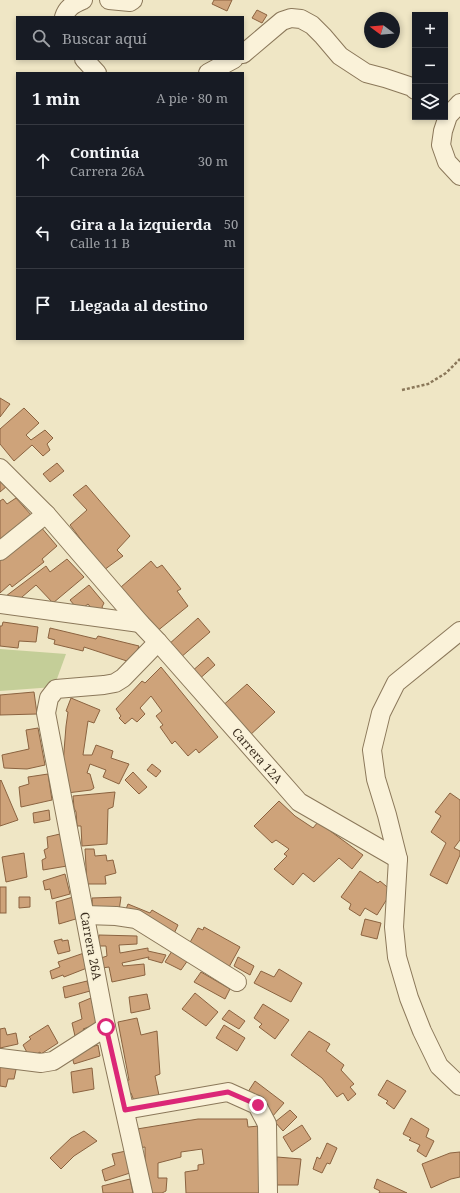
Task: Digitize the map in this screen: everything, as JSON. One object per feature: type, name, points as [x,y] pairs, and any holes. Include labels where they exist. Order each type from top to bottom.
[{"type":"street","points":[[64,16],[66,11],[73,4],[83,0]]},
{"type":"street","points":[[109,0],[130,2],[133,0]]},
{"type":"street","points":[[244,53],[282,21],[291,18],[301,19],[312,25],[340,56],[366,73],[412,87]]},
{"type":"street","points":[[85,60],[96,72]]},
{"type":"street","points":[[210,72],[232,60]]},
{"type":"street","points":[[448,114],[460,102]]},
{"type":"street","points":[[446,120],[441,145],[447,162],[460,176]]},
{"type":"street","name":"Carrera 12A","points":[[0,468],[46,514],[140,623],[299,802],[398,859]]},
{"type":"street","points":[[0,551],[46,514]]},
{"type":"street","points":[[0,604],[140,623]]},
{"type":"street","points":[[460,631],[396,683],[380,713],[372,750],[376,779],[398,859],[394,927],[397,957],[409,998],[422,1031],[439,1066],[460,1086]]},
{"type":"street","name":"Carrera 26A","points":[[143,1193],[106,1027],[46,713],[49,698],[56,689],[115,683],[123,678],[158,642]]},
{"type":"street","points":[[85,915],[116,916],[136,919],[237,982]]},
{"type":"street","points":[[0,1058],[40,1063],[53,1061],[106,1027]]},
{"type":"street","points":[[125,1110],[228,1092],[258,1105],[267,1124],[268,1193]]},
{"type":"path","points":[[402,390],[428,384],[446,373],[460,359]]},
{"type":"green space","points":[[0,649],[66,654],[54,687],[0,691]]},
{"type":"building","points":[[214,0],[232,0],[227,11],[212,4]]},
{"type":"building","points":[[257,10],[267,15],[262,23],[252,18]]},
{"type":"building","points":[[0,398],[10,404],[0,417]]},
{"type":"building","points":[[24,408],[39,423],[26,435],[31,440],[45,430],[53,438],[47,444],[50,450],[43,456],[32,445],[14,461],[0,444],[0,429]]},
{"type":"building","points":[[57,463],[64,471],[50,482],[43,474]]},
{"type":"building","points":[[0,478],[7,486],[0,492]]},
{"type":"building","points":[[86,485],[130,536],[117,550],[123,556],[104,570],[70,525],[87,510],[73,495]]},
{"type":"building","points":[[16,498],[32,516],[0,543],[0,501],[3,499],[7,504]]},
{"type":"building","points":[[40,526],[57,546],[42,559],[44,562],[12,587],[10,584],[0,593],[0,558]]},
{"type":"building","points":[[67,559],[84,577],[53,603],[36,585],[15,603],[2,599],[46,566],[50,572]]},
{"type":"building","points":[[151,561],[157,568],[162,565],[181,589],[177,591],[188,606],[156,632],[121,587]]},
{"type":"building","points":[[89,585],[104,603],[102,607],[103,609],[96,614],[88,604],[79,611],[70,600]]},
{"type":"building","points":[[198,618],[210,632],[180,658],[168,645]]},
{"type":"building","points":[[3,622],[38,627],[36,642],[19,641],[18,648],[0,646],[0,626],[2,626]]},
{"type":"building","points":[[50,628],[96,639],[98,636],[139,646],[133,663],[84,647],[83,651],[54,644],[55,640],[48,638]]},
{"type":"building","points":[[208,657],[215,665],[197,681],[190,673]]},
{"type":"building","points":[[161,667],[218,737],[199,753],[196,749],[188,756],[175,741],[172,744],[160,727],[163,725],[156,716],[162,711],[151,696],[140,708],[145,714],[137,722],[132,718],[125,724],[119,718],[121,716],[116,709],[142,681],[145,683]]},
{"type":"building","points":[[247,684],[275,712],[248,737],[220,708]]},
{"type":"building","points":[[34,692],[37,714],[0,715],[0,695]]},
{"type":"building","points":[[71,698],[100,710],[94,723],[88,721],[83,755],[92,755],[96,745],[113,751],[111,758],[129,764],[119,784],[103,777],[106,770],[90,764],[87,773],[90,774],[94,788],[91,790],[67,793],[63,764],[68,712],[66,711]]},
{"type":"building","points":[[38,728],[45,765],[27,769],[4,768],[2,755],[29,749],[26,730]]},
{"type":"building","points":[[152,764],[161,771],[156,777],[147,770]]},
{"type":"building","points":[[133,772],[147,787],[139,794],[125,780]]},
{"type":"building","points":[[48,774],[52,800],[21,807],[19,787],[29,784],[28,777]]},
{"type":"building","points":[[1,780],[18,820],[0,826],[0,781]]},
{"type":"building","points":[[115,792],[113,807],[108,809],[107,844],[82,846],[81,826],[77,826],[73,796]]},
{"type":"building","points":[[450,793],[460,800],[460,840],[454,848],[460,851],[460,855],[447,884],[430,875],[446,843],[431,832],[441,816],[435,812]]},
{"type":"building","points":[[279,801],[295,816],[313,828],[318,822],[363,855],[352,869],[339,858],[314,882],[303,873],[293,885],[274,869],[287,856],[284,854],[289,849],[276,840],[272,843],[254,826]]},
{"type":"building","points":[[49,810],[50,820],[34,823],[33,813]]},
{"type":"building","points":[[60,834],[67,866],[43,870],[42,860],[46,858],[44,850],[48,848],[47,837]]},
{"type":"building","points":[[85,849],[94,849],[95,856],[106,855],[107,861],[113,860],[116,873],[105,876],[106,884],[87,884]]},
{"type":"building","points":[[24,853],[27,877],[6,882],[2,857]]},
{"type":"building","points":[[360,871],[378,883],[380,881],[392,891],[377,915],[365,908],[360,916],[349,909],[351,904],[341,897]]},
{"type":"building","points":[[65,874],[70,894],[52,899],[50,889],[45,890],[43,881]]},
{"type":"building","points":[[0,887],[6,887],[6,913],[0,913]]},
{"type":"building","points":[[19,897],[30,897],[30,907],[19,908]]},
{"type":"building","points":[[73,897],[79,918],[59,924],[56,902]]},
{"type":"building","points":[[121,897],[118,918],[93,920],[92,898]]},
{"type":"building","points":[[128,904],[150,913],[152,910],[178,925],[172,938],[124,914]]},
{"type":"building","points":[[365,919],[381,923],[377,939],[361,935]]},
{"type":"building","points":[[204,927],[240,947],[229,967],[188,946],[198,928],[203,930]]},
{"type":"building","points":[[99,935],[137,936],[137,944],[119,945],[120,953],[148,948],[148,951],[166,955],[162,963],[148,959],[149,957],[122,963],[123,966],[144,964],[145,975],[112,982],[109,967],[102,968],[101,958],[107,956],[106,946],[98,946]]},
{"type":"building","points":[[62,939],[62,941],[68,940],[70,951],[58,954],[54,941]]},
{"type":"building","points":[[172,951],[188,960],[181,970],[165,962]]},
{"type":"building","points":[[84,953],[87,968],[64,977],[63,975],[52,979],[50,971],[60,967],[58,962]]},
{"type":"building","points":[[238,957],[254,966],[250,975],[234,966]]},
{"type":"building","points":[[279,969],[302,983],[291,1002],[254,983],[261,971],[274,977]]},
{"type":"building","points":[[201,972],[230,989],[225,999],[194,982]]},
{"type":"building","points":[[87,981],[90,991],[65,998],[63,987]]},
{"type":"building","points":[[195,993],[218,1012],[206,1026],[182,1009]]},
{"type":"building","points":[[147,994],[150,1009],[131,1013],[129,997]]},
{"type":"building","points":[[91,998],[97,1024],[83,1029],[85,1032],[75,1036],[72,1023],[82,1019],[79,1003]]},
{"type":"building","points":[[263,1004],[289,1020],[275,1039],[259,1027],[262,1024],[254,1018]]},
{"type":"building","points":[[229,1010],[245,1021],[239,1029],[222,1019]]},
{"type":"building","points":[[137,1018],[141,1035],[157,1031],[160,1074],[155,1076],[162,1110],[139,1114],[131,1093],[128,1093],[126,1081],[129,1080],[118,1022]]},
{"type":"building","points":[[48,1025],[58,1043],[41,1054],[40,1052],[30,1058],[23,1045],[31,1039],[29,1037]]},
{"type":"building","points":[[224,1025],[245,1038],[237,1051],[216,1038]]},
{"type":"building","points":[[5,1028],[7,1035],[16,1033],[18,1044],[0,1048],[0,1029]]},
{"type":"building","points":[[309,1031],[330,1044],[326,1051],[344,1065],[341,1070],[354,1084],[350,1087],[356,1094],[348,1101],[343,1093],[337,1097],[322,1078],[291,1055]]},
{"type":"building","points":[[98,1045],[100,1056],[74,1064],[71,1053]]},
{"type":"building","points":[[0,1063],[17,1065],[14,1079],[8,1079],[6,1087],[0,1086]]},
{"type":"building","points":[[92,1068],[94,1089],[73,1093],[71,1072]]},
{"type":"building","points":[[387,1080],[406,1091],[394,1109],[386,1103],[388,1101],[378,1095]]},
{"type":"building","points":[[255,1081],[284,1103],[272,1117],[244,1098]]},
{"type":"building","points":[[290,1110],[297,1117],[283,1131],[275,1122]]},
{"type":"building","points":[[411,1118],[429,1129],[426,1137],[434,1141],[426,1157],[417,1151],[420,1145],[409,1140],[411,1138],[403,1134]]},
{"type":"building","points":[[198,1119],[247,1119],[248,1127],[259,1126],[262,1193],[186,1193],[185,1172],[198,1170],[198,1165],[204,1164],[202,1149],[181,1152],[181,1157],[158,1163],[158,1178],[167,1178],[166,1191],[162,1193],[149,1193],[145,1165],[145,1147],[139,1148],[137,1129]]},
{"type":"building","points":[[302,1125],[311,1139],[292,1152],[283,1137]]},
{"type":"building","points":[[84,1131],[97,1141],[74,1156],[61,1169],[50,1158],[71,1138]]},
{"type":"building","points":[[327,1143],[337,1148],[330,1164],[327,1163],[322,1173],[313,1169],[317,1157],[320,1159]]},
{"type":"building","points":[[126,1151],[130,1173],[105,1181],[102,1170],[115,1165],[112,1154]]},
{"type":"building","points":[[460,1152],[460,1177],[451,1179],[431,1188],[422,1164],[450,1153]]},
{"type":"building","points":[[277,1157],[301,1159],[298,1185],[275,1185]]},
{"type":"building","points":[[130,1179],[133,1193],[103,1193],[102,1186]]},
{"type":"building","points":[[377,1179],[407,1193],[379,1193],[380,1191],[374,1188]]},
{"type":"route","points":[[106,1027],[125,1110],[228,1092],[258,1105]]}]
